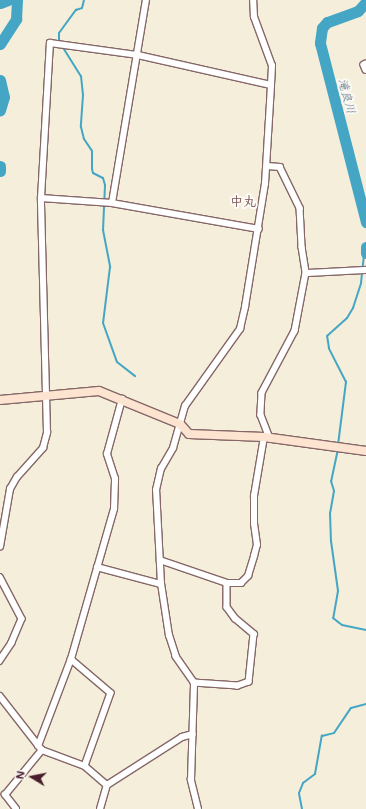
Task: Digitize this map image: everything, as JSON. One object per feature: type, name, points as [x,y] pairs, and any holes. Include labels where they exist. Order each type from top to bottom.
[{"type":"street","points":[[112,203],[146,0]]},
{"type":"street","points":[[198,809],[191,780],[194,683],[176,657],[171,645],[161,584],[156,490],[160,469],[173,448],[185,406],[240,329],[259,229],[267,166],[272,66],[254,17],[253,0]]},
{"type":"street","points":[[0,547],[10,489],[46,441],[41,198],[50,43],[138,55],[271,85]]},
{"type":"street","points":[[366,64],[364,65],[366,70]]},
{"type":"street","points":[[160,560],[227,583],[241,583],[248,576],[257,545],[254,524],[254,496],[267,438],[261,415],[262,393],[295,331],[306,273],[302,247],[300,208],[280,167],[267,166]]},
{"type":"street","points":[[41,198],[112,203],[259,229]]},
{"type":"street","points":[[306,273],[364,270]]},
{"type":"street","points":[[0,400],[99,391],[122,398],[168,420],[180,424],[189,434],[267,438],[366,451]]},
{"type":"street","points":[[16,809],[6,795],[40,748],[71,659],[114,510],[115,479],[107,454],[122,398]]},
{"type":"street","points":[[97,566],[161,584]]},
{"type":"street","points":[[0,577],[22,619],[12,643],[0,661]]},
{"type":"street","points":[[194,683],[238,686],[249,682],[254,634],[234,618],[227,608],[227,583]]},
{"type":"street","points":[[71,659],[111,693],[85,766]]},
{"type":"street","points":[[0,696],[40,748],[85,766],[108,785]]},
{"type":"street","points":[[100,809],[108,785],[182,737],[193,734]]},
{"type":"waterway","points":[[0,3],[8,0]]},
{"type":"waterway","points":[[0,44],[16,19],[17,0]]},
{"type":"waterway","points":[[59,43],[59,33],[76,10],[82,8],[84,0]]},
{"type":"waterway","name":"滝良川","points":[[366,2],[358,11],[327,22],[322,28],[320,43],[366,222]]},
{"type":"waterway","points":[[62,46],[81,76],[83,95],[81,127],[84,139],[92,151],[93,173],[103,178],[105,185],[103,230],[110,267],[103,323],[117,362],[135,376]]},
{"type":"waterway","points":[[0,80],[4,97],[0,110]]},
{"type":"waterway","points":[[0,166],[0,171]]},
{"type":"waterway","name":"滝良川","points":[[366,247],[366,253]]},
{"type":"waterway","points":[[338,445],[346,382],[329,348],[327,336],[347,318],[353,308],[361,283],[364,253]]},
{"type":"waterway","points":[[338,449],[331,481],[334,491],[330,513],[331,541],[338,591],[333,618],[342,625],[366,630]]},
{"type":"waterway","points":[[302,809],[299,793],[303,783],[315,774],[322,736],[334,733],[351,708],[366,704]]},
{"type":"district","name":"中丸","points":[[243,201]]}]
